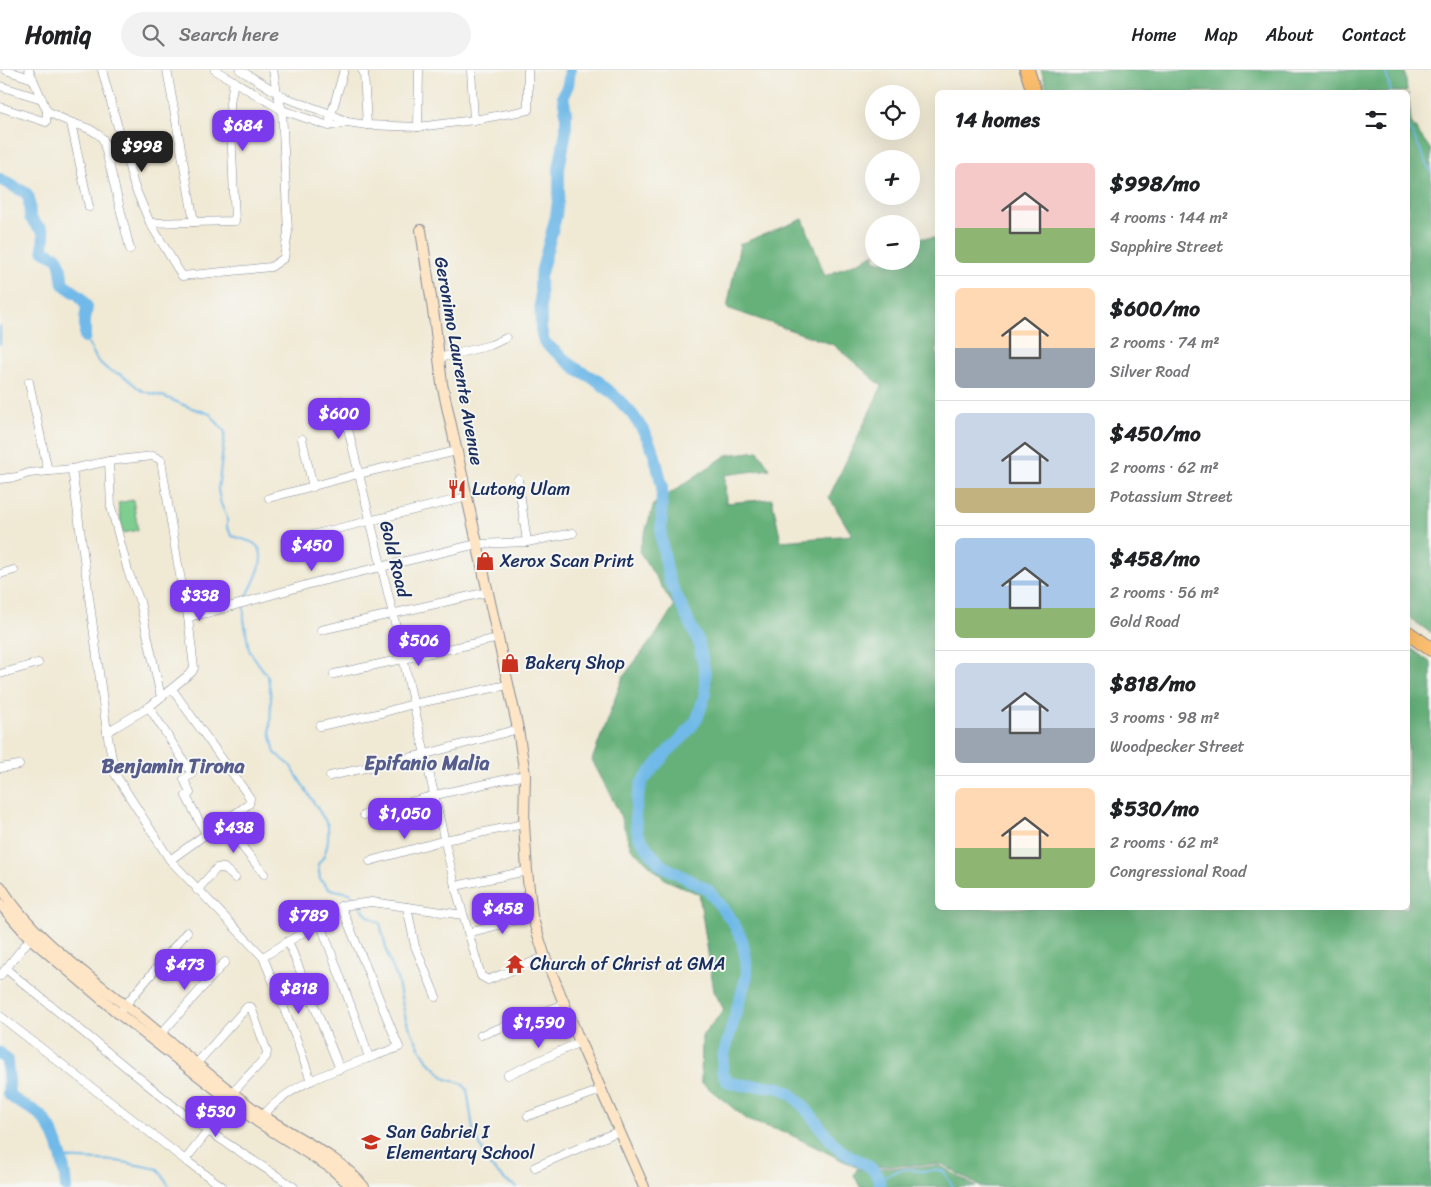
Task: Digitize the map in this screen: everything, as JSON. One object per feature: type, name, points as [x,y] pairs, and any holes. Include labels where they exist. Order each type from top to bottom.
[{"type":"highway","points":[[1027,70],[1033,90]]},
{"type":"highway","points":[[1410,634],[1431,649]]},
{"type":"street","points":[[6,70],[33,79]]},
{"type":"street","points":[[0,106],[46,122],[47,111],[29,70]]},
{"type":"street","points":[[102,70],[134,184],[150,223],[182,276],[271,267],[284,258],[288,232],[282,110],[273,70]]},
{"type":"street","points":[[167,70],[194,222]]},
{"type":"street","points":[[215,70],[282,110],[329,126],[347,122]]},
{"type":"street","points":[[240,70],[286,98],[331,114],[347,122],[367,125],[418,127],[474,120],[528,110],[528,70]]},
{"type":"street","points":[[329,126],[344,70]]},
{"type":"street","points":[[362,70],[364,73],[367,125]]},
{"type":"street","points":[[418,127],[419,70]]},
{"type":"street","points":[[471,70],[474,120]]},
{"type":"street","points":[[150,223],[235,221],[230,103],[234,81]]},
{"type":"street","points":[[0,86],[42,99]]},
{"type":"street","points":[[47,111],[70,123],[90,128],[103,139],[130,249]]},
{"type":"street","points":[[70,123],[89,208]]},
{"type":"street","name":"Geronimo Laurente Avenue","points":[[421,230],[442,384],[518,729],[525,775],[524,824],[532,916],[545,957],[580,1042],[644,1187]]},
{"type":"street","points":[[439,358],[491,345],[506,338]]},
{"type":"street","points":[[29,382],[48,471]]},
{"type":"street","name":"Gold Road","points":[[341,400],[468,933]]},
{"type":"street","points":[[302,439],[313,487]]},
{"type":"street","points":[[269,498],[358,474],[457,452]]},
{"type":"street","points":[[0,479],[72,469],[109,461],[153,456],[162,460],[188,617],[194,668],[149,707],[107,732]]},
{"type":"street","points":[[109,461],[111,506],[128,571],[140,602],[161,697]]},
{"type":"street","points":[[72,469],[107,732],[115,774],[170,860],[263,957],[296,1038],[311,1081]]},
{"type":"street","points":[[518,479],[527,542]]},
{"type":"street","points":[[287,542],[467,498]]},
{"type":"street","points":[[188,617],[382,566],[477,544],[527,542],[573,533]]},
{"type":"street","points":[[0,574],[14,570]]},
{"type":"street","points":[[321,630],[488,592]]},
{"type":"street","points":[[334,674],[499,638]]},
{"type":"street","points":[[0,674],[38,663]]},
{"type":"street","points":[[320,726],[413,704],[508,685]]},
{"type":"street","points":[[170,860],[249,804],[250,798],[172,689]]},
{"type":"street","points":[[149,707],[190,768],[192,774],[184,779],[190,793],[186,796],[206,834]]},
{"type":"street","points":[[330,776],[426,754],[518,729]]},
{"type":"street","points":[[0,768],[19,766]]},
{"type":"street","points":[[364,814],[435,795],[525,775]]},
{"type":"street","points":[[225,820],[264,874]]},
{"type":"street","points":[[370,861],[446,840],[524,824]]},
{"type":"street","points":[[198,890],[217,868],[224,868],[234,878]]},
{"type":"street","points":[[456,886],[527,872]]},
{"type":"street","points":[[0,886],[33,935]]},
{"type":"street","points":[[263,957],[320,922],[341,906],[372,902],[463,915]]},
{"type":"street","points":[[0,904],[33,935],[122,1009],[260,1119],[331,1168],[352,1187]]},
{"type":"street","points":[[260,1119],[274,1103],[296,1088],[399,1047],[341,906]]},
{"type":"street","points":[[407,907],[415,946],[436,997]]},
{"type":"street","points":[[532,916],[468,933],[481,976],[488,980],[545,957]]},
{"type":"street","points":[[320,922],[369,1058]]},
{"type":"street","points":[[122,1009],[187,932]]},
{"type":"street","points":[[0,976],[33,935]]},
{"type":"street","points":[[288,941],[340,1069]]},
{"type":"street","points":[[161,1034],[225,962]]},
{"type":"street","points":[[6,969],[176,1108],[294,1187]]},
{"type":"street","points":[[481,1035],[565,1004]]},
{"type":"street","points":[[185,1160],[266,1055],[251,1007],[248,1007],[197,1063]]},
{"type":"street","points":[[122,1009],[161,1034],[197,1063],[218,1086]]},
{"type":"street","points":[[0,1016],[185,1160],[223,1187]]},
{"type":"street","points":[[508,1076],[580,1042]]},
{"type":"street","points":[[528,1116],[601,1090]]},
{"type":"street","points":[[260,1119],[326,1154],[364,1187]]},
{"type":"street","points":[[534,1167],[619,1131]]},
{"type":"green space","points":[[1041,70],[1405,70],[1407,90],[1047,90]]},
{"type":"green space","points":[[1410,112],[1411,122],[1431,150],[1431,633],[1410,618]]},
{"type":"green space","points":[[803,219],[825,276],[865,259],[865,270],[920,270],[920,238],[935,238],[935,910],[1410,910],[1410,647],[1431,663],[1431,1187],[980,1187],[942,1164],[856,1167],[787,1133],[749,1121],[701,1082],[702,1036],[724,1010],[714,991],[699,894],[666,880],[631,848],[619,812],[592,760],[623,677],[657,633],[674,606],[639,551],[654,504],[727,455],[758,451],[770,469],[725,475],[726,503],[772,499],[781,541],[852,535],[829,497],[882,386],[834,345],[727,308],[740,244]]},
{"type":"green space","points":[[133,500],[138,530],[123,533],[118,503]]},
{"type":"green space","points":[[941,1166],[976,1187],[860,1187],[854,1175],[857,1169]]},
{"type":"waterway","points":[[570,70],[568,85],[563,96],[566,113],[566,131],[559,169],[559,193],[556,216],[540,277],[541,329],[544,342],[575,368],[598,381],[632,414],[645,433],[654,453],[662,486],[661,538],[669,580],[699,643],[705,673],[705,695],[697,719],[642,782],[635,817],[638,835],[661,865],[708,890],[733,922],[742,940],[747,975],[723,1057],[722,1071],[727,1081],[740,1085],[780,1088],[788,1092],[803,1105],[838,1148],[864,1163],[875,1173],[879,1179],[880,1187]]},
{"type":"waterway","points":[[1385,70],[1390,90]]},
{"type":"waterway","points":[[1410,129],[1431,172]]},
{"type":"waterway","points":[[0,179],[26,193],[29,198],[30,217],[44,235],[43,250],[57,258],[61,267],[63,284],[80,296],[87,307],[85,337]]},
{"type":"waterway","points":[[0,326],[0,344]]},
{"type":"waterway","points":[[85,337],[97,360],[108,370],[122,375],[142,391],[165,397],[210,414],[225,432],[218,490],[221,504],[227,517],[227,527],[232,536],[255,544],[260,551],[261,558],[258,573],[245,600]]},
{"type":"waterway","points":[[244,605],[244,619],[249,650],[268,677],[271,698],[270,732],[275,753],[290,765],[328,825],[327,846],[324,856],[318,864],[320,879],[329,889],[350,893],[357,902]]},
{"type":"waterway","points":[[360,906],[368,916],[380,923],[389,960],[397,978],[406,1020],[418,1045],[428,1061],[446,1079],[461,1083],[467,1089],[473,1129],[489,1165],[506,1181],[517,1187]]},
{"type":"waterway","points":[[0,1053],[7,1060],[8,1093],[15,1100],[40,1115],[56,1139],[62,1158],[66,1187]]},
{"type":"waterway","points":[[61,1158],[117,1161],[158,1169],[170,1187]]},
{"type":"waterway","points":[[880,1181],[892,1173],[903,1170],[937,1170],[943,1171],[953,1187]]},
{"type":"place","name":"Lutong Ulam","points":[[457,489]]},
{"type":"place","name":"Xerox Scan Print","points":[[485,561]]},
{"type":"place","name":"Bakery Shop","points":[[510,663]]},
{"type":"place","name":"Church of Christ at GMA","points":[[515,964]]},
{"type":"place","name":"San Gabriel I Elementary School","points":[[371,1142]]},
{"type":"district","name":"Epifanio Malia","points":[[427,763]]},
{"type":"district","name":"Benjamin Tirona","points":[[173,766]]}]
